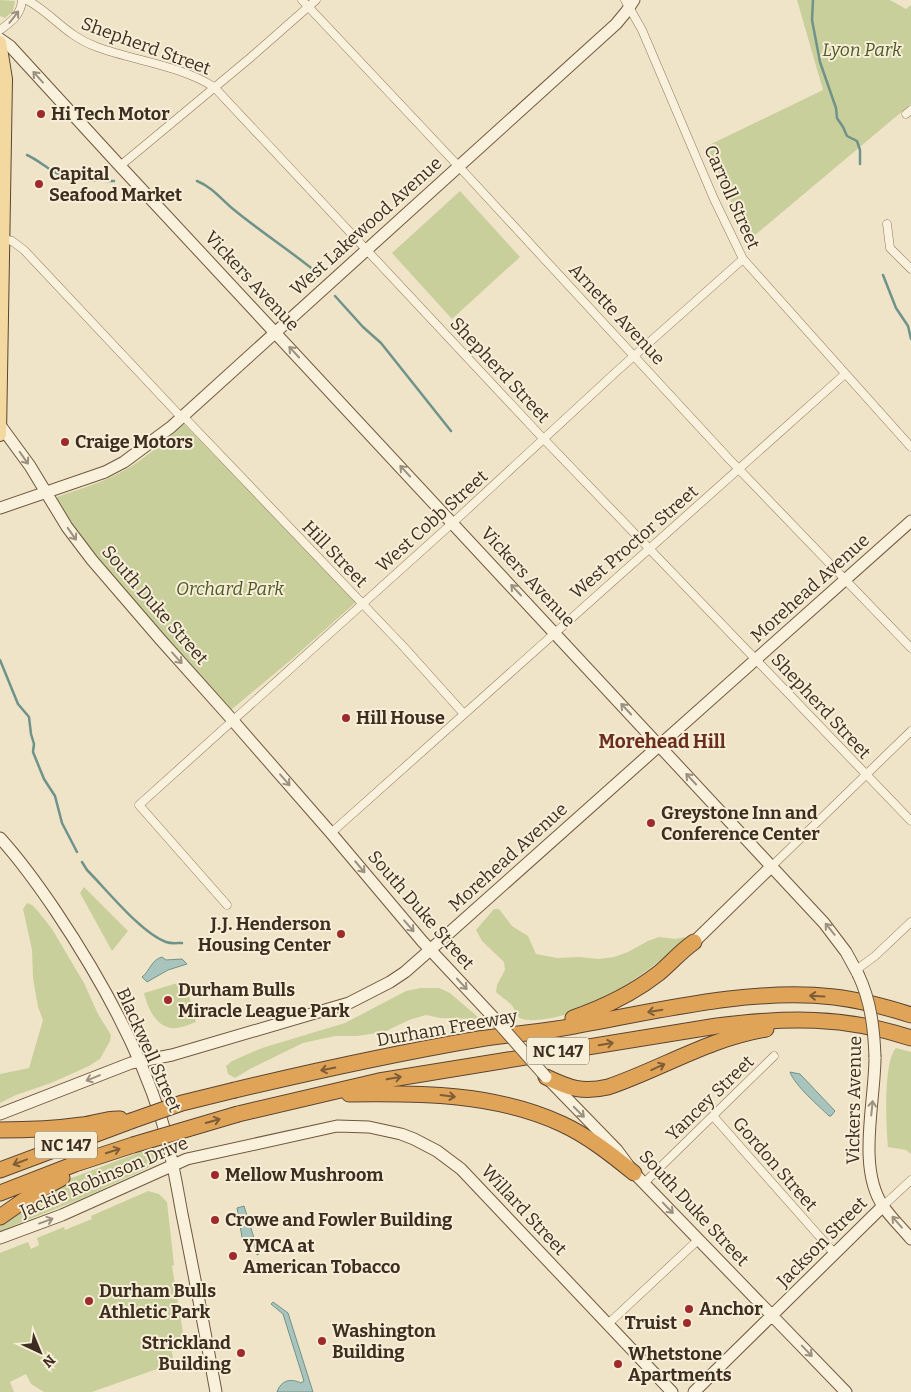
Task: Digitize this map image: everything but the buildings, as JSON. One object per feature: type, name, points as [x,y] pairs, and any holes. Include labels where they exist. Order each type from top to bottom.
[{"type":"highway","points":[[479,1039],[572,1018],[602,1008],[629,995],[694,942]]},
{"type":"highway","name":"Durham Freeway","points":[[0,1170],[182,1104],[327,1069],[479,1039],[556,1029],[669,1008],[749,997],[833,997],[865,1002],[911,1015]]},
{"type":"highway","points":[[865,1002],[878,999],[911,1005]]},
{"type":"highway","name":"NC 147","points":[[0,1193],[94,1157],[238,1114],[379,1081],[435,1071],[760,1020],[824,1020],[881,1028],[911,1038]]},
{"type":"highway","points":[[546,1077],[577,1089],[601,1089],[629,1080],[713,1044],[750,1032],[806,1025],[824,1020]]},
{"type":"highway","points":[[295,1100],[349,1094],[419,1094],[499,1103],[563,1124],[594,1143],[639,1178]]},
{"type":"highway","points":[[0,1130],[50,1129],[85,1125],[111,1118],[131,1121]]},
{"type":"highway","points":[[0,1217],[33,1194],[75,1172],[94,1157]]},
{"type":"main road","points":[[0,41],[2,66],[3,240],[0,436]]},
{"type":"street","points":[[0,30],[15,18],[22,0]]},
{"type":"street","name":"Shepherd Street","points":[[27,0],[74,37],[98,48],[196,77],[214,86],[544,439],[911,821]]},
{"type":"street","name":"Arnette Avenue","points":[[302,0],[739,470],[911,648]]},
{"type":"street","points":[[120,166],[250,58],[316,0]]},
{"type":"street","name":"West Lakewood Avenue","points":[[0,508],[115,468],[182,417],[616,24],[630,2]]},
{"type":"street","name":"Carroll Street","points":[[630,2],[729,232],[743,259],[911,447]]},
{"type":"street","name":"Vickers Avenue","points":[[0,41],[10,46],[833,933],[864,986],[871,1014],[875,1057],[869,1158],[873,1182],[883,1206],[911,1238]]},
{"type":"street","points":[[887,224],[890,248],[911,270]]},
{"type":"street","name":"Hill Street","points":[[3,240],[12,241],[24,250],[402,645],[464,714]]},
{"type":"street","name":"West Cobb Street","points":[[227,905],[140,805],[743,259]]},
{"type":"street","name":"West Proctor Street","points":[[331,833],[845,374]]},
{"type":"street","name":"South Duke Street","points":[[0,425],[67,527],[92,560],[153,632],[233,720],[331,833],[430,950],[546,1077],[617,1150],[639,1178],[846,1392]]},
{"type":"street","name":"Morehead Avenue","points":[[0,1114],[115,1069],[172,1055],[349,1003],[390,982],[405,972],[430,950],[911,521]]},
{"type":"street","points":[[694,942],[911,731]]},
{"type":"street","name":"Blackwell Street","points":[[0,838],[35,882],[86,957],[123,1026],[161,1118],[196,1284],[216,1392]]},
{"type":"street","points":[[857,972],[911,922]]},
{"type":"street","name":"Yancey Street","points":[[639,1178],[712,1116],[774,1056]]},
{"type":"street","name":"Gordon Street","points":[[712,1116],[835,1254]]},
{"type":"street","name":"Willard Street","points":[[310,1131],[337,1126],[368,1127],[414,1139],[437,1151],[461,1169],[672,1392]]},
{"type":"street","name":"Jackie Robinson Drive","points":[[0,1238],[62,1215],[123,1189],[172,1165],[206,1154],[310,1131]]},
{"type":"street","name":"Jackson Street","points":[[694,1392],[911,1180]]},
{"type":"street","points":[[608,1324],[698,1240]]},
{"type":"green space","points":[[0,0],[15,1],[13,11],[5,18],[0,16]]},
{"type":"green space","name":"Lyon Park","points":[[797,0],[890,0],[906,9],[911,5],[911,104],[748,241],[707,146],[823,90]]},
{"type":"green space","points":[[460,191],[520,257],[452,319],[392,253]]},
{"type":"green space","name":"Orchard Park","points":[[184,424],[356,602],[231,710],[104,567],[79,534],[57,500],[57,497],[107,479],[131,466],[155,449]]},
{"type":"green space","points":[[84,887],[128,931],[112,951],[80,893]]},
{"type":"green space","points":[[27,903],[37,910],[52,929],[84,983],[98,1014],[111,1035],[110,1041],[100,1059],[89,1066],[0,1103],[0,1074],[29,1068],[43,1020],[38,1007],[33,978],[32,950],[23,909]]},
{"type":"green space","points":[[494,909],[499,909],[512,926],[528,936],[536,954],[557,958],[580,957],[598,959],[614,957],[659,937],[675,939],[685,937],[684,941],[637,978],[601,1000],[564,1015],[539,1020],[525,1020],[519,1017],[511,1005],[496,992],[497,985],[505,970],[504,962],[482,941],[476,930]]},
{"type":"green space","name":"Durham Bulls Miracle League Park","points":[[181,982],[186,984],[196,1022],[179,1028],[170,1028],[164,1026],[154,1017],[144,993]]},
{"type":"green space","points":[[421,988],[439,988],[450,993],[478,1017],[475,1019],[440,1018],[426,1015],[409,1020],[384,1032],[357,1036],[335,1036],[303,1043],[235,1078],[228,1074],[226,1066],[232,1061],[262,1048],[345,1023],[406,991]]},
{"type":"green space","points":[[896,1048],[911,1052],[911,1154],[906,1150],[888,1147],[887,1080],[892,1055]]},
{"type":"green space","points":[[155,1149],[157,1158],[154,1165],[83,1198],[0,1231],[0,1221],[69,1179],[143,1151]]},
{"type":"green space","name":"Durham Bulls Athletic Park","points":[[148,1191],[159,1194],[167,1202],[174,1265],[172,1266],[185,1345],[171,1348],[174,1363],[92,1392],[44,1392],[31,1384],[26,1374],[10,1382],[14,1392],[0,1392],[0,1253],[28,1242],[31,1249],[39,1245],[37,1238],[64,1227],[65,1230],[92,1219],[91,1216]]},
{"type":"water","points":[[162,957],[166,960],[182,959],[187,964],[168,970],[147,982],[142,977],[158,958]]},
{"type":"water","points":[[790,1072],[800,1074],[835,1111],[831,1116],[802,1089]]},
{"type":"water","points":[[244,1206],[259,1254],[257,1255],[253,1240],[243,1243],[237,1208]]},
{"type":"water","points":[[273,1302],[288,1313],[313,1392],[277,1392],[281,1385],[287,1381],[301,1383],[304,1381],[283,1314],[271,1304]]},
{"type":"waterway","points":[[813,0],[812,20],[820,62],[836,108],[837,118],[847,136],[857,141],[860,150],[860,164]]},
{"type":"waterway","points":[[27,155],[65,177],[81,180],[114,181]]},
{"type":"waterway","points":[[197,181],[212,190],[233,209],[320,275]]},
{"type":"waterway","points":[[883,275],[896,308],[908,326],[911,339]]},
{"type":"waterway","points":[[335,296],[363,327],[381,343],[451,431]]},
{"type":"waterway","points":[[0,660],[18,704],[29,717],[34,744],[33,752],[44,779],[55,796],[62,823],[77,852]]},
{"type":"waterway","points":[[82,862],[114,899],[146,930],[166,942],[182,943]]},
{"type":"place","name":"Hi Tech Motor","points":[[41,114]]},
{"type":"place","name":"Capital Seafood Market","points":[[39,184]]},
{"type":"place","name":"Craige Motors","points":[[65,442]]},
{"type":"place","name":"Hill House","points":[[346,718]]},
{"type":"place","name":"Greystone Inn and Conference Center","points":[[651,823]]},
{"type":"place","name":"J.J. Henderson Housing Center","points":[[341,934]]},
{"type":"place","name":"Durham Bulls Miracle League Park","points":[[168,1000]]},
{"type":"place","name":"Mellow Mushroom","points":[[215,1175]]},
{"type":"place","name":"Crowe and Fowler Building","points":[[215,1220]]},
{"type":"place","name":"YMCA at American Tobacco","points":[[233,1256]]},
{"type":"place","name":"Durham Bulls Athletic Park","points":[[89,1301]]},
{"type":"place","name":"Anchor","points":[[689,1309]]},
{"type":"place","name":"Truist","points":[[687,1323]]},
{"type":"place","name":"Washington Building","points":[[322,1341]]},
{"type":"place","name":"Strickland Building","points":[[241,1353]]},
{"type":"place","name":"Whetstone Apartments","points":[[618,1364]]},
{"type":"district","name":"Morehead Hill","points":[[662,741]]}]
